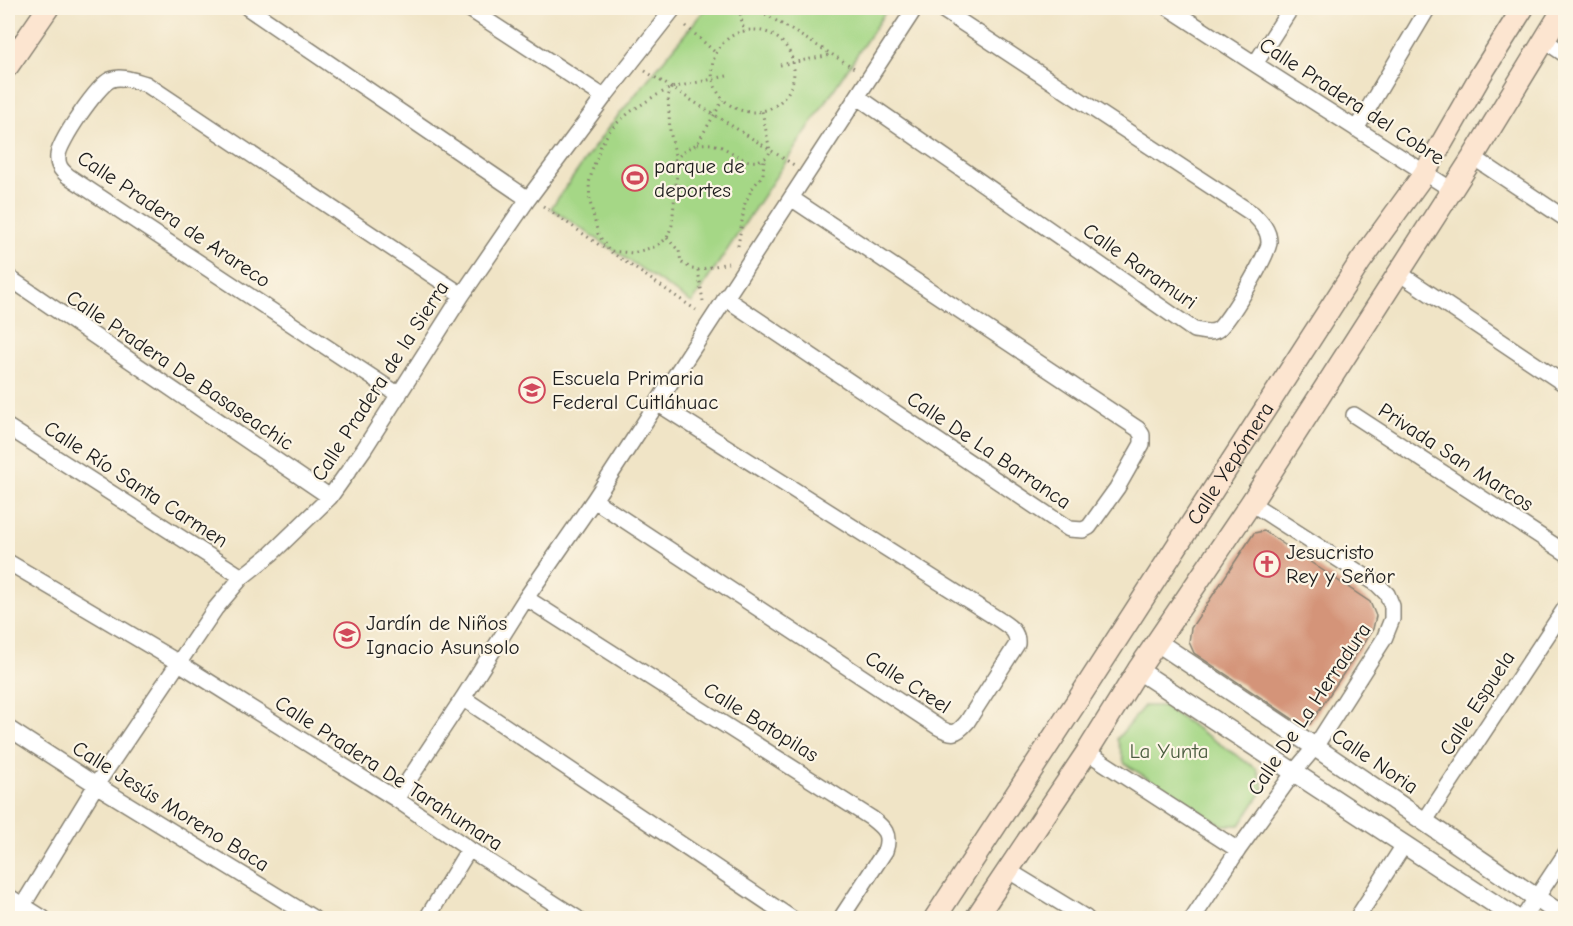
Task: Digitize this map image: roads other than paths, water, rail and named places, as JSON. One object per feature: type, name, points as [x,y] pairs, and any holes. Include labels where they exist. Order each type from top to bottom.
[{"type":"main road","points":[[8,66],[48,8]]},
{"type":"main road","name":"Calle Yepómera","points":[[935,918],[1360,262],[1424,174],[1482,73],[1523,8]]},
{"type":"main road","name":"Calle Yepómera","points":[[976,918],[1087,752],[1138,670],[1251,503],[1473,157],[1564,8]]},
{"type":"street","points":[[248,8],[528,199]]},
{"type":"street","points":[[468,8],[604,97]]},
{"type":"street","name":"Calle Pradera de la Sierra","points":[[19,912],[96,785],[215,609],[242,577],[299,529],[330,497],[364,449],[462,295],[528,199],[674,8]]},
{"type":"street","points":[[396,799],[915,8]]},
{"type":"street","name":"Calle Raramuri","points":[[858,97],[1194,330],[1212,332],[1219,330],[1225,324],[1270,244],[1262,222],[940,8]]},
{"type":"street","name":"Calle Pradera del Cobre","points":[[1170,8],[1452,190]]},
{"type":"street","points":[[1255,64],[1291,8]]},
{"type":"street","points":[[1356,129],[1428,8]]},
{"type":"street","points":[[1544,40],[1566,55]]},
{"type":"street","name":"Calle Pradera de Arareco","points":[[399,395],[68,176],[61,170],[58,157],[59,149],[73,126],[103,84],[117,78],[146,84],[462,295]]},
{"type":"street","points":[[1473,157],[1566,219]]},
{"type":"street","name":"Calle De La Barranca","points":[[725,298],[1069,529],[1083,530],[1089,527],[1118,488],[1142,444],[1142,435],[1138,429],[791,198]]},
{"type":"street","points":[[1399,273],[1566,385]]},
{"type":"street","name":"Calle Pradera De Basaseachic","points":[[8,277],[330,497]]},
{"type":"street","name":"Calle Creel","points":[[594,500],[938,727],[951,733],[956,732],[967,722],[1017,644],[1015,632],[657,404]]},
{"type":"street","name":"Privada San Marcos","points":[[1354,415],[1566,554]]},
{"type":"street","name":"Calle Río Santa Carmen","points":[[8,427],[242,577]]},
{"type":"street","name":"Calle De La Herradura","points":[[1193,918],[1238,850],[1294,772],[1315,747],[1384,639],[1392,619],[1392,606],[1387,594],[1377,584],[1251,503]]},
{"type":"street","name":"Calle Pradera De Tarahumara","points":[[8,562],[178,663],[396,799],[577,918]]},
{"type":"street","name":"Calle Batopilas","points":[[526,598],[879,824],[887,836],[888,843],[885,851],[841,918]]},
{"type":"street","name":"Calle Espuela","points":[[1424,822],[1566,607]]},
{"type":"street","name":"Calle Noria","points":[[1157,642],[1566,918]]},
{"type":"street","points":[[1138,670],[1516,918]]},
{"type":"street","points":[[463,698],[791,918]]},
{"type":"street","name":"Calle Jesús Moreno Baca","points":[[8,728],[96,785],[313,918]]},
{"type":"street","points":[[1087,752],[1238,850]]},
{"type":"street","points":[[1357,918],[1404,845]]},
{"type":"street","points":[[427,918],[469,849]]},
{"type":"street","points":[[1523,918],[1566,853]]},
{"type":"street","points":[[1009,870],[1086,918]]},
{"type":"street","points":[[8,896],[19,912],[43,918]]},
{"type":"place","name":"parque de deportes","points":[[635,178]]},
{"type":"place","name":"Escuela Primaria Federal Cuitláhuac","points":[[532,390]]},
{"type":"place","name":"Jesucristo Rey y Señor","points":[[1267,564]]},
{"type":"place","name":"Jardín de Niños Ignacio Asunsolo","points":[[347,635]]},
{"type":"park label","name":"La Yunta","points":[[1169,751]]}]
